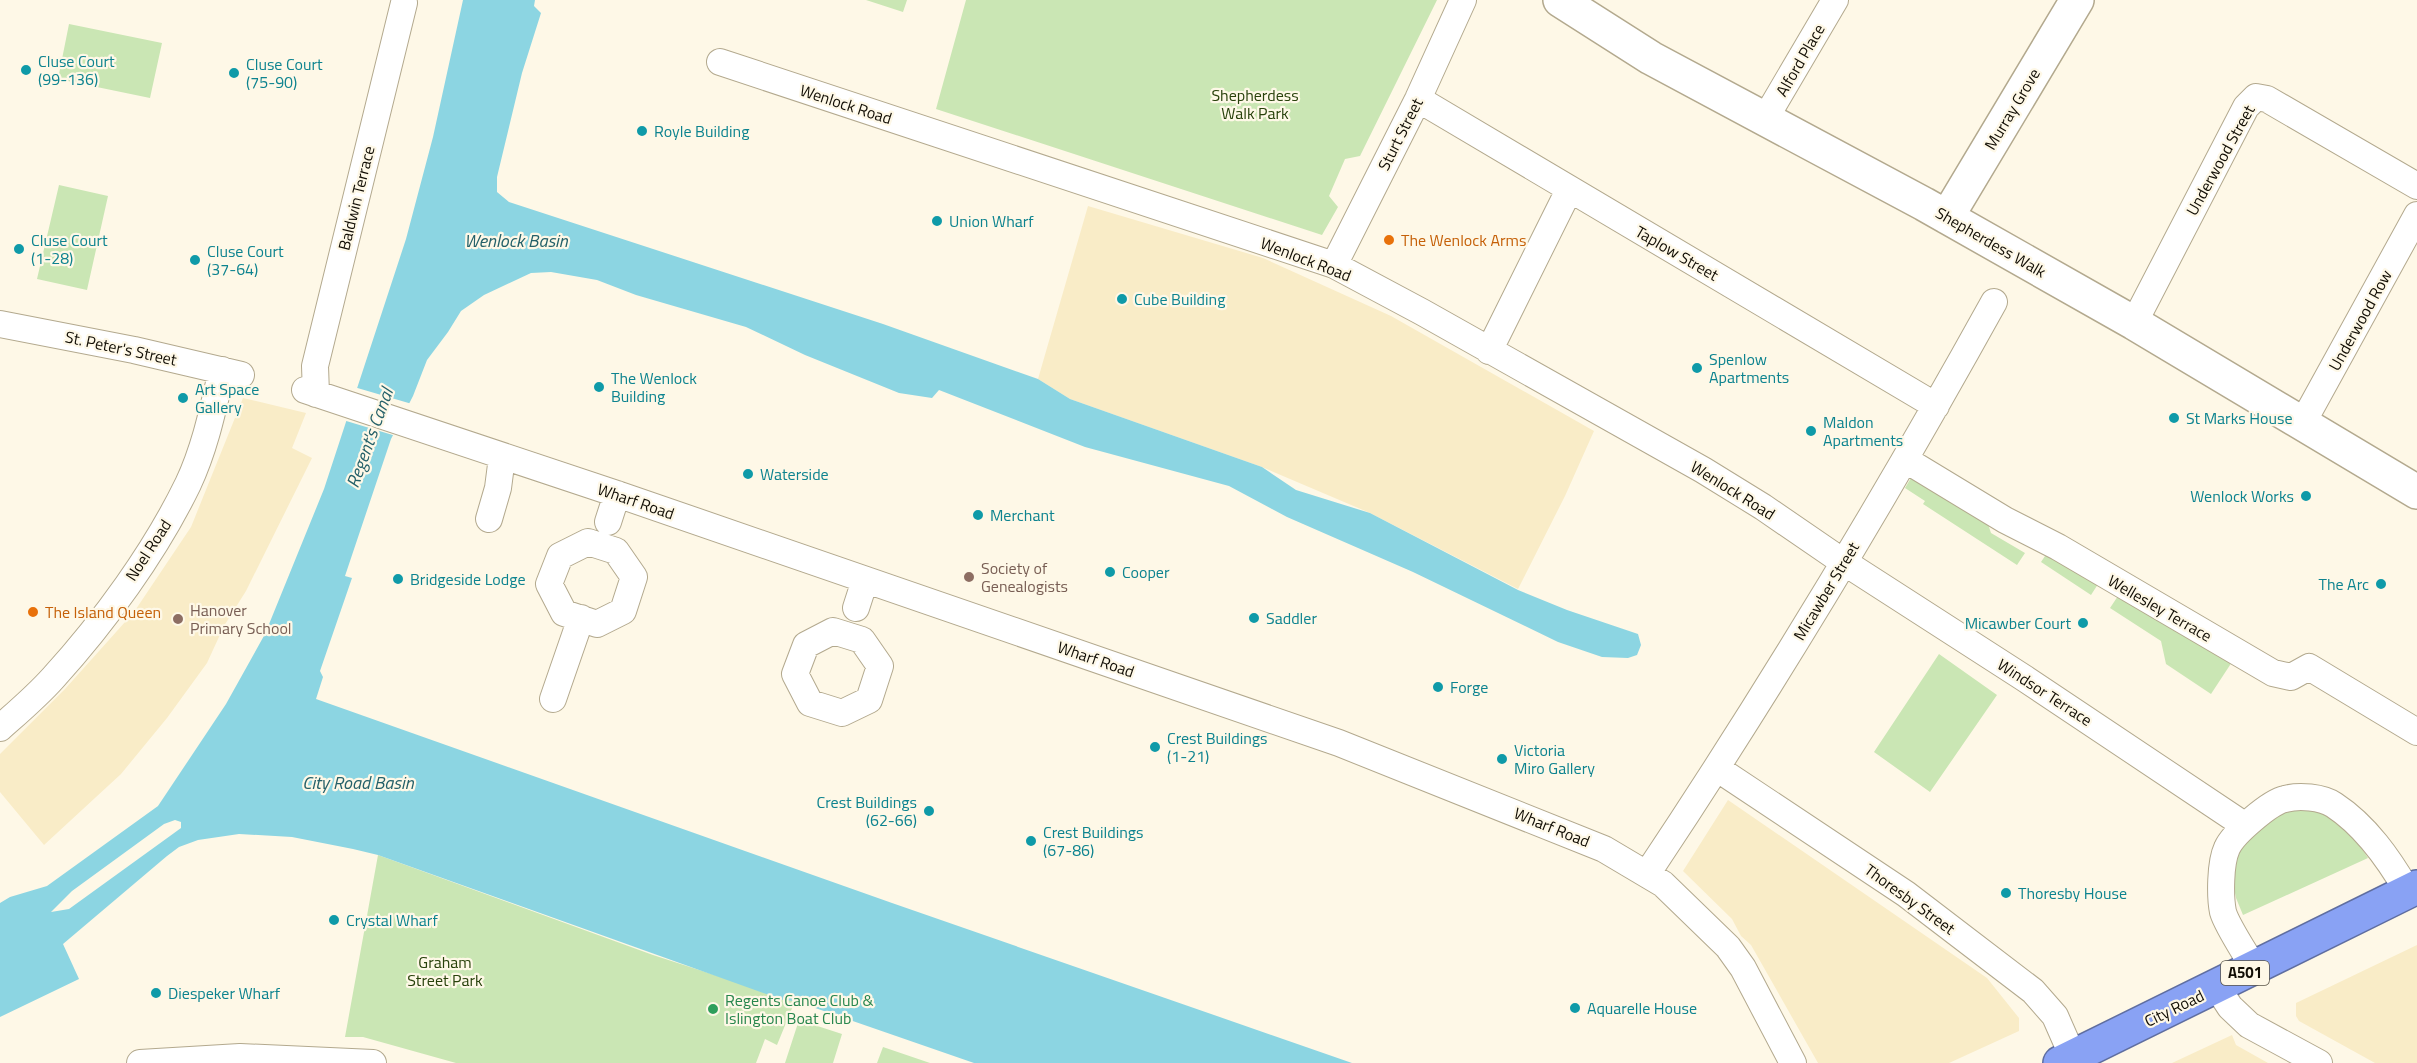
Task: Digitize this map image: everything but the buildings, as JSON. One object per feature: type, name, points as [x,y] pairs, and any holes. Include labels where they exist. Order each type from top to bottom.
[{"type":"highway","name":"City Road","points":[[2067,1060],[2412,890]]},
{"type":"main road","name":"Murray Grove","points":[[1947,217],[2077,0]]},
{"type":"main road","name":"Shepherdess Walk","points":[[1565,2],[1652,58],[1947,217],[2134,323],[2417,492]]},
{"type":"street","name":"Sturt Street","points":[[1334,265],[1418,99],[1463,0]]},
{"type":"street","name":"Alford Place","points":[[1765,119],[1835,0]]},
{"type":"street","name":"Baldwin Terrace","points":[[319,395],[315,366],[404,3]]},
{"type":"street","name":"Wenlock Road","points":[[720,62],[1334,265],[1703,470],[1844,562]]},
{"type":"street","name":"Underwood Street","points":[[2134,323],[2246,107],[2256,97],[2267,99],[2417,186]]},
{"type":"street","name":"Taplow Street","points":[[1418,99],[1936,406]]},
{"type":"street","points":[[1489,351],[1569,190]]},
{"type":"street","name":"Underwood Row","points":[[2302,424],[2417,215]]},
{"type":"street","name":"Micawber Street","points":[[1647,874],[1718,769],[1906,460],[1994,302]]},
{"type":"street","name":"St. Peter's Street","points":[[0,324],[134,350],[231,373]]},
{"type":"street","name":"Noel Road","points":[[0,728],[53,679],[113,604],[156,542],[188,483],[231,373]]},
{"type":"street","name":"Wharf Road","points":[[319,395],[617,494],[1349,747],[1604,849],[1663,884],[1728,947],[1743,969],[1793,1063]]},
{"type":"street","points":[[489,519],[498,489],[502,457]]},
{"type":"street","name":"Wellesley Terrace","points":[[1906,460],[2005,520],[2058,547],[2273,673],[2291,677],[2309,667],[2417,732]]},
{"type":"street","points":[[604,532],[634,577],[623,611],[597,624],[564,613],[549,584],[560,556],[604,532],[617,494]]},
{"type":"street","name":"Windsor Terrace","points":[[1844,562],[2024,678],[2244,825]]},
{"type":"street","points":[[852,620],[866,580]]},
{"type":"street","points":[[553,699],[581,618]]},
{"type":"street","name":"Thoresby Street","points":[[1718,769],[1906,894],[2033,991],[2055,1016],[2067,1060]]},
{"type":"street","points":[[2254,968],[2224,914],[2221,887],[2227,848],[2244,825],[2284,799],[2310,797],[2333,804],[2366,833],[2412,890]]},
{"type":"street","points":[[2217,987],[2230,1007],[2249,1025],[2319,1063]]},
{"type":"street","points":[[140,1063],[240,1057],[373,1063]]},
{"type":"shaded area","points":[[1088,206],[1263,258],[1391,316],[1594,431],[1565,496],[1518,589],[1370,513],[1262,467],[1070,399],[1038,379]]},
{"type":"shaded area","name":"Hanover Primary School","points":[[243,398],[306,413],[292,448],[312,458],[246,591],[224,626],[207,663],[167,718],[121,774],[44,845],[0,792],[0,754],[65,689],[134,612],[191,527]]},
{"type":"shaded area","points":[[1728,800],[1987,978],[2019,1018],[2019,1031],[1949,1063],[1818,1063],[1751,945],[1741,936],[1732,919],[1683,871]]},
{"type":"shaded area","points":[[2417,945],[2417,1063],[2375,1063],[2299,1021],[2296,1016],[2296,1003]]},
{"type":"shaded area","points":[[2232,1035],[2236,1045],[2268,1063],[2172,1063]]},
{"type":"green space","points":[[866,0],[907,0],[903,12]]},
{"type":"green space","name":"Shepherdess Walk Park","points":[[966,0],[1437,0],[1360,156],[1345,159],[1329,196],[1338,207],[1322,235],[936,109]]},
{"type":"green space","points":[[69,24],[162,43],[150,98],[58,79]]},
{"type":"green space","points":[[59,185],[108,196],[87,290],[37,279]]},
{"type":"green space","points":[[1915,471],[1985,515],[1991,533],[2025,553],[2017,565],[1923,504],[1925,501],[1905,488]]},
{"type":"green space","points":[[2049,550],[2100,581],[2091,595],[2041,562]]},
{"type":"green space","points":[[2120,593],[2232,662],[2211,694],[2166,664],[2161,641],[2110,608]]},
{"type":"green space","points":[[1939,654],[1997,695],[1930,792],[1874,752]]},
{"type":"green space","points":[[2296,807],[2331,816],[2347,829],[2368,858],[2243,915],[2236,898],[2232,878],[2234,857],[2259,825]]},
{"type":"green space","name":"Graham Street Park","points":[[378,855],[653,955],[795,1001],[777,1045],[765,1039],[756,1063],[456,1063],[363,1037],[345,1037]]},
{"type":"green space","points":[[799,1020],[842,1034],[833,1063],[785,1063]]},
{"type":"green space","points":[[883,1047],[930,1063],[877,1063]]},
{"type":"water","points":[[463,0],[535,0],[534,6],[541,13],[522,73],[497,177],[497,192],[509,202],[883,324],[1038,379],[1070,399],[1262,467],[1296,490],[1370,513],[1518,590],[1567,610],[1638,634],[1641,645],[1637,655],[1628,658],[1602,657],[1558,642],[1413,572],[1287,517],[1229,486],[1085,447],[939,390],[932,398],[899,393],[805,355],[746,327],[636,295],[597,280],[551,272],[531,273],[484,295],[461,311],[427,360],[413,396],[391,439],[345,576],[352,578],[320,671],[323,677],[316,699],[1352,1063],[974,1063],[795,1001],[783,1000],[378,855],[292,837],[239,834],[198,840],[179,847],[167,856],[63,944],[79,979],[0,1017],[0,903],[10,897],[47,886],[158,806],[226,704],[265,634],[324,489],[406,239],[433,137]],"holes":[[[175,820],[181,822],[181,828],[69,909],[51,912],[72,891],[164,824]]]},
{"type":"pier","points":[[354,387],[412,404],[396,436],[343,420]]},
{"type":"place","name":"Cluse Court (99-136)","points":[[26,70]]},
{"type":"place","name":"Cluse Court (75-90)","points":[[234,73]]},
{"type":"place","name":"Royle Building","points":[[642,131]]},
{"type":"place","name":"Union Wharf","points":[[937,221]]},
{"type":"place","name":"The Wenlock Arms","points":[[1389,240]]},
{"type":"place","name":"Cluse Court (1-28)","points":[[19,249]]},
{"type":"place","name":"Cluse Court (37-64)","points":[[195,260]]},
{"type":"place","name":"Cube Building","points":[[1122,299]]},
{"type":"place","name":"Spenlow Apartments","points":[[1697,368]]},
{"type":"place","name":"The Wenlock Building","points":[[599,387]]},
{"type":"place","name":"Art Space Gallery","points":[[183,398]]},
{"type":"place","name":"St Marks House","points":[[2174,418]]},
{"type":"place","name":"Maldon Apartments","points":[[1811,431]]},
{"type":"place","name":"Waterside","points":[[748,474]]},
{"type":"place","name":"Wenlock Works","points":[[2306,496]]},
{"type":"place","name":"Merchant","points":[[978,515]]},
{"type":"place","name":"Cooper","points":[[1110,572]]},
{"type":"place","name":"Society of Genealogists","points":[[969,577]]},
{"type":"place","name":"Bridgeside Lodge","points":[[398,579]]},
{"type":"place","name":"The Arc","points":[[2381,584]]},
{"type":"place","name":"The Island Queen","points":[[33,612]]},
{"type":"place","name":"Saddler","points":[[1254,618]]},
{"type":"place","name":"Hanover Primary School","points":[[178,619]]},
{"type":"place","name":"Micawber Court","points":[[2083,623]]},
{"type":"place","name":"Forge","points":[[1438,687]]},
{"type":"place","name":"Crest Buildings (1-21)","points":[[1155,747]]},
{"type":"place","name":"Victoria Miro Gallery","points":[[1502,759]]},
{"type":"place","name":"Crest Buildings (62-66)","points":[[929,811]]},
{"type":"place","name":"Crest Buildings (67-86)","points":[[1031,841]]},
{"type":"place","name":"Thoresby House","points":[[2006,893]]},
{"type":"place","name":"Crystal Wharf","points":[[334,920]]},
{"type":"place","name":"Diespeker Wharf","points":[[156,993]]},
{"type":"place","name":"Aquarelle House","points":[[1575,1008]]},
{"type":"place","name":"Regents Canoe Club & Islington Boat Club","points":[[713,1009]]},
{"type":"water label","name":"Wenlock Basin","points":[[516,241]]},
{"type":"water label","name":"Regent's Canal","points":[[370,438]]},
{"type":"water label","name":"City Road Basin","points":[[358,783]]}]
